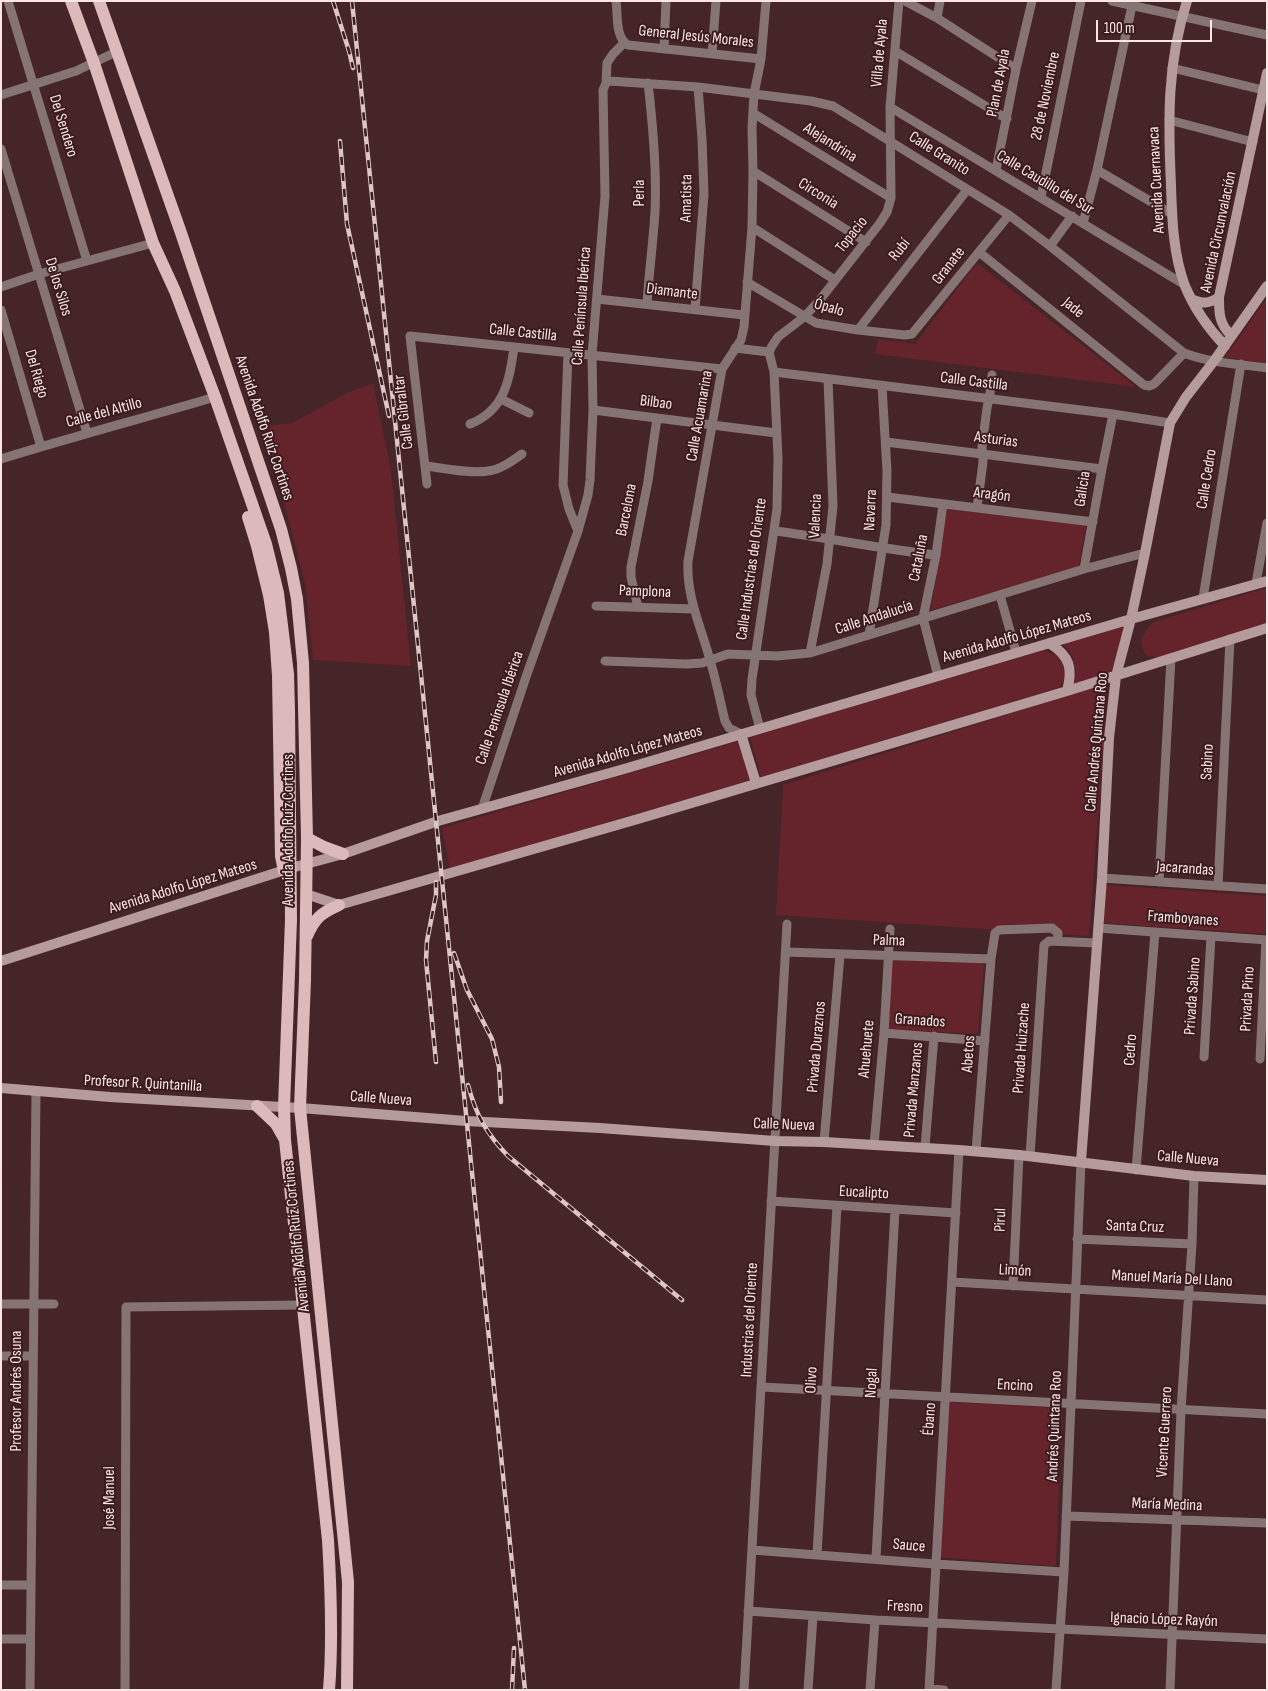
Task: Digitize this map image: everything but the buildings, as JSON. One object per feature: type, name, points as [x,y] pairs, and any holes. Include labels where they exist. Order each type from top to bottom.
[{"type":"main road","name":"Avenida Adolfo Ruíz Cortines","points":[[71,1],[94,63],[153,243],[175,291],[216,400],[266,544],[278,593],[288,674],[285,873],[290,984],[284,1107],[285,1140],[329,1548],[331,1583],[331,1664],[329,1690]]},
{"type":"main road","name":"Avenida Adolfo Ruíz Cortines","points":[[99,1],[180,230],[281,529],[297,599],[303,663],[307,838],[306,939],[300,1108],[348,1582],[347,1690]]},
{"type":"main road","name":"Avenida Adolfo Ruíz Cortines","points":[[216,400],[217,425],[257,546],[269,595],[275,632],[278,676],[281,856],[285,873]]},
{"type":"main road","points":[[307,838],[343,854]]},
{"type":"main road","points":[[285,873],[306,894]]},
{"type":"main road","points":[[306,939],[311,926],[318,917],[324,912],[339,906]]},
{"type":"main road","points":[[257,1106],[276,1124],[285,1140]]},
{"type":"street","name":"Del Sendero","points":[[8,1],[87,261]]},
{"type":"street","points":[[616,1],[620,36],[626,44]]},
{"type":"street","points":[[664,49],[666,1]]},
{"type":"street","points":[[712,54],[716,1]]},
{"type":"street","name":"Calle Acuamarina","points":[[741,734],[729,728],[725,721],[710,660],[694,609],[689,586],[688,561],[714,424],[722,369],[741,340],[752,227],[754,172],[751,148],[754,94],[761,59],[766,1]]},
{"type":"street","name":"Villa de Ayala","points":[[890,107],[899,1]]},
{"type":"street","points":[[905,1],[937,18],[1016,69]]},
{"type":"street","points":[[937,18],[940,1]]},
{"type":"street","name":"Plan de Ayala","points":[[996,170],[1032,1]]},
{"type":"street","name":"28 de Noviembre","points":[[1041,197],[1081,1]]},
{"type":"street","points":[[1112,1],[1132,3],[1267,35]]},
{"type":"street","name":"Avenida Cuernavaca","points":[[1187,1],[1182,16],[1172,68],[1168,120],[1172,214],[1177,257],[1185,285],[1191,299],[1210,329],[1225,346]]},
{"type":"street","points":[[1083,223],[1097,170],[1132,3]]},
{"type":"street","name":"General Jesús Morales","points":[[626,44],[761,59]]},
{"type":"street","name":"Calle Península Ibérica","points":[[482,810],[527,674],[578,531],[588,495],[593,410],[592,355],[605,196],[603,90],[606,83],[607,63],[613,54],[626,44]]},
{"type":"street","points":[[895,50],[1007,119]]},
{"type":"street","points":[[1,95],[76,72],[116,52]]},
{"type":"street","points":[[1172,68],[1264,90]]},
{"type":"street","name":"Avenida Circunvalación","points":[[1231,335],[1224,329],[1221,322],[1219,297],[1267,73]]},
{"type":"street","name":"Calle Granito","points":[[606,83],[609,81],[698,87],[811,101],[833,106],[1009,216],[1050,246],[1184,353],[1214,361],[1267,368]]},
{"type":"street","name":"Perla","points":[[647,304],[655,213],[654,129],[648,83]]},
{"type":"street","name":"Amatista","points":[[695,309],[704,194],[698,87]]},
{"type":"street","name":"Calle Caudillo del Sur","points":[[890,107],[1185,285]]},
{"type":"street","name":"Topacio","points":[[770,352],[778,337],[804,317],[835,280],[866,242],[886,212],[891,198],[890,107]]},
{"type":"street","name":"Alejandrina","points":[[753,113],[891,198]]},
{"type":"street","points":[[1168,120],[1253,142]]},
{"type":"street","name":"De los Silos","points":[[1,149],[87,432]]},
{"type":"street","points":[[1097,170],[1172,214]]},
{"type":"street","name":"Circonia","points":[[754,172],[866,242]]},
{"type":"street","name":"Rubí","points":[[858,330],[967,190]]},
{"type":"street","name":"Granate","points":[[912,334],[1009,216]]},
{"type":"street","points":[[1050,246],[1072,216]]},
{"type":"street","points":[[752,227],[835,280]]},
{"type":"street","points":[[1,288],[39,274],[153,243]]},
{"type":"street","name":"Jade","points":[[979,252],[1144,385],[1154,384],[1184,353]]},
{"type":"street","name":"Ópalo","points":[[747,282],[804,317],[827,326],[905,335],[912,334]]},
{"type":"street","points":[[1231,335],[1267,286]]},
{"type":"street","points":[[1191,299],[1201,304],[1211,302],[1219,297]]},
{"type":"street","name":"Diamante","points":[[597,299],[744,315]]},
{"type":"street","name":"Del Riego","points":[[1,310],[41,447]]},
{"type":"street","name":"Calle Andrés Quintana Roo","points":[[1081,1162],[1102,878],[1109,738],[1116,676],[1131,619],[1170,423],[1186,397],[1225,346],[1231,335]]},
{"type":"street","name":"Calle Castilla","points":[[410,336],[722,369]]},
{"type":"street","name":"Calle Gibraltar","points":[[410,336],[428,484]]},
{"type":"street","points":[[470,424],[486,416],[502,399],[510,374],[514,348]]},
{"type":"street","points":[[735,348],[770,352]]},
{"type":"street","name":"Calle Industrias del Oriente","points":[[760,729],[751,695],[755,655],[775,532],[778,481],[774,372],[770,352]]},
{"type":"street","name":"Calle Península Ibérica","points":[[568,354],[563,485],[564,494],[578,531]]},
{"type":"street","name":"Calle Cedro","points":[[1203,598],[1241,364]]},
{"type":"street","name":"Calle Castilla","points":[[774,372],[1113,414],[1170,423]]},
{"type":"street","points":[[977,508],[992,375]]},
{"type":"street","name":"Valencia","points":[[810,653],[830,538],[832,476],[828,379]]},
{"type":"street","name":"Navarra","points":[[869,635],[883,549],[887,497],[882,386]]},
{"type":"street","points":[[502,399],[529,412]]},
{"type":"street","name":"Calle del Altillo","points":[[1,458],[87,432],[216,400]]},
{"type":"street","name":"Bilbao","points":[[593,410],[776,433]]},
{"type":"street","name":"Galicia","points":[[1084,569],[1113,414]]},
{"type":"street","name":"Barcelona","points":[[638,607],[631,577],[631,567],[658,418]]},
{"type":"street","name":"Asturias","points":[[886,442],[1102,469]]},
{"type":"street","points":[[426,466],[478,472],[489,471],[522,454]]},
{"type":"street","name":"Aragón","points":[[887,497],[1093,522]]},
{"type":"street","name":"Cataluña","points":[[938,676],[923,618],[936,555],[943,504]]},
{"type":"street","points":[[1262,582],[1267,523]]},
{"type":"street","points":[[775,532],[830,538],[883,549],[936,555]]},
{"type":"street","name":"Calle Andalucía","points":[[605,661],[686,664],[702,663],[728,654],[792,655],[810,653],[1084,569],[1145,553]]},
{"type":"street","name":"Avenida Adolfo López Mateos","points":[[1,961],[285,873],[307,863],[343,854],[438,821],[482,810],[1016,652],[1262,582]]},
{"type":"street","points":[[1000,595],[1016,652]]},
{"type":"street","name":"Pamplona","points":[[596,606],[694,609]]},
{"type":"street","points":[[306,894],[339,906],[1067,691],[1267,628]]},
{"type":"street","name":"Sabino","points":[[1218,886],[1230,639]]},
{"type":"street","points":[[1049,643],[1059,650],[1068,661],[1070,679],[1067,691]]},
{"type":"street","points":[[1159,882],[1171,658]]},
{"type":"street","points":[[741,734],[756,783]]},
{"type":"street","name":"Jacarandas","points":[[1102,878],[1267,889]]},
{"type":"street","name":"Industrias del Oriente","points":[[744,1690],[786,952],[786,924]]},
{"type":"street","name":"Abetos","points":[[976,1151],[991,959],[995,933],[999,930],[1052,928],[1058,933],[1058,941]]},
{"type":"street","name":"Framboyanes","points":[[1098,928],[1266,940]]},
{"type":"street","name":"Ahuehuete","points":[[874,1144],[884,1033],[890,929]]},
{"type":"street","name":"Cedro","points":[[1136,1170],[1155,932]]},
{"type":"street","name":"Privada Sabino","points":[[1204,1057],[1212,937]]},
{"type":"street","name":"Privada Pino","points":[[1260,1059],[1266,940]]},
{"type":"street","points":[[1058,941],[1097,943]]},
{"type":"street","name":"Privada Huizache","points":[[1030,1156],[1044,945],[1046,942],[1058,941]]},
{"type":"street","name":"Palma","points":[[786,952],[991,959]]},
{"type":"street","name":"Privada Duraznos","points":[[824,1142],[840,955]]},
{"type":"street","name":"Granados","points":[[884,1033],[985,1040]]},
{"type":"street","name":"Privada Manzanos","points":[[925,1147],[934,1036]]},
{"type":"street","name":"Profesor R. Quintanilla","points":[[1,1088],[36,1092],[284,1107]]},
{"type":"street","name":"Profesor Andrés Osuna","points":[[30,1690],[36,1092]]},
{"type":"street","name":"Calle Nueva","points":[[284,1107],[775,1141],[925,1147],[1030,1156],[1194,1176],[1267,1180]]},
{"type":"street","name":"Ébano","points":[[929,1689],[959,1150]]},
{"type":"street","name":"Pirul","points":[[1013,1286],[1019,1155]]},
{"type":"street","name":"Andrés Quintana Roo","points":[[1056,1690],[1064,1572],[1081,1162]]},
{"type":"street","name":"Vicente Guerrero","points":[[1170,1690],[1181,1410],[1192,1244],[1194,1176]]},
{"type":"street","name":"Eucalipto","points":[[772,1201],[956,1213]]},
{"type":"street","name":"Olivo","points":[[817,1555],[837,1206]]},
{"type":"street","name":"Nogal","points":[[876,1558],[895,1210]]},
{"type":"street","name":"Santa Cruz","points":[[1077,1239],[1192,1244]]},
{"type":"street","name":"Limón","points":[[952,1282],[1075,1289]]},
{"type":"street","name":"Manuel María Del Llano","points":[[1075,1289],[1267,1300]]},
{"type":"street","points":[[1,1304],[54,1304]]},
{"type":"street","name":"José Manuel","points":[[125,1690],[126,1307],[303,1304]]},
{"type":"street","points":[[1,1356],[32,1356]]},
{"type":"street","name":"Encino","points":[[762,1387],[1267,1414]]},
{"type":"street","name":"María Medina","points":[[1066,1516],[1267,1523]]},
{"type":"street","name":"Sauce","points":[[752,1550],[1064,1572]]},
{"type":"street","points":[[1,1585],[31,1585]]},
{"type":"street","name":"Fresno","points":[[748,1611],[1061,1630]]},
{"type":"street","points":[[808,1690],[813,1616]]},
{"type":"street","points":[[870,1690],[875,1620]]},
{"type":"street","name":"Ignacio López Rayón","points":[[1061,1630],[1267,1639]]},
{"type":"street","points":[[1,1639],[30,1639]]},
{"type":"street","points":[[929,1689],[944,1690]]},
{"type":"shaded area","points":[[977,263],[1136,387],[875,354],[878,339],[915,344]]},
{"type":"shaded area","points":[[1267,298],[1267,364],[1225,357]]},
{"type":"shaded area","points":[[373,383],[391,470],[411,666],[313,660],[305,583],[286,510],[259,427],[292,423],[349,392]]},
{"type":"shaded area","points":[[947,509],[1086,525],[1079,567],[931,610]]},
{"type":"shaded area","points":[[1267,588],[1267,624],[1156,658],[1146,655],[1143,650],[1142,638],[1153,622]]},
{"type":"shaded area","points":[[1125,625],[1111,673],[1073,686],[1075,668],[1073,658],[1063,644]]},
{"type":"shaded area","points":[[1042,651],[1058,656],[1066,667],[1065,676],[1058,688],[761,777],[750,737]]},
{"type":"shaded area","points":[[1108,683],[1089,936],[776,915],[783,785]]},
{"type":"shaded area","points":[[740,741],[750,780],[450,869],[442,828]]},
{"type":"shaded area","points":[[1104,885],[1267,896],[1267,934],[1102,923]]},
{"type":"shaded area","points":[[896,958],[982,963],[984,966],[978,1032],[976,1034],[889,1029],[887,1026],[892,961]]},
{"type":"shaded area","points":[[949,1402],[1060,1408],[1062,1411],[1056,1564],[1053,1566],[939,1557]]},
{"type":"railway","points":[[333,1],[353,68]]},
{"type":"railway","points":[[352,1],[525,1690]]},
{"type":"railway","points":[[340,141],[347,224],[389,416]]},
{"type":"railway","points":[[436,882],[436,895],[427,941],[426,960],[436,1062]]},
{"type":"railway","points":[[454,953],[467,990],[492,1039],[499,1067],[501,1102]]},
{"type":"railway","points":[[468,1085],[483,1123],[508,1156],[682,1300]]},
{"type":"railway","points":[[512,1690],[514,1648]]}]
